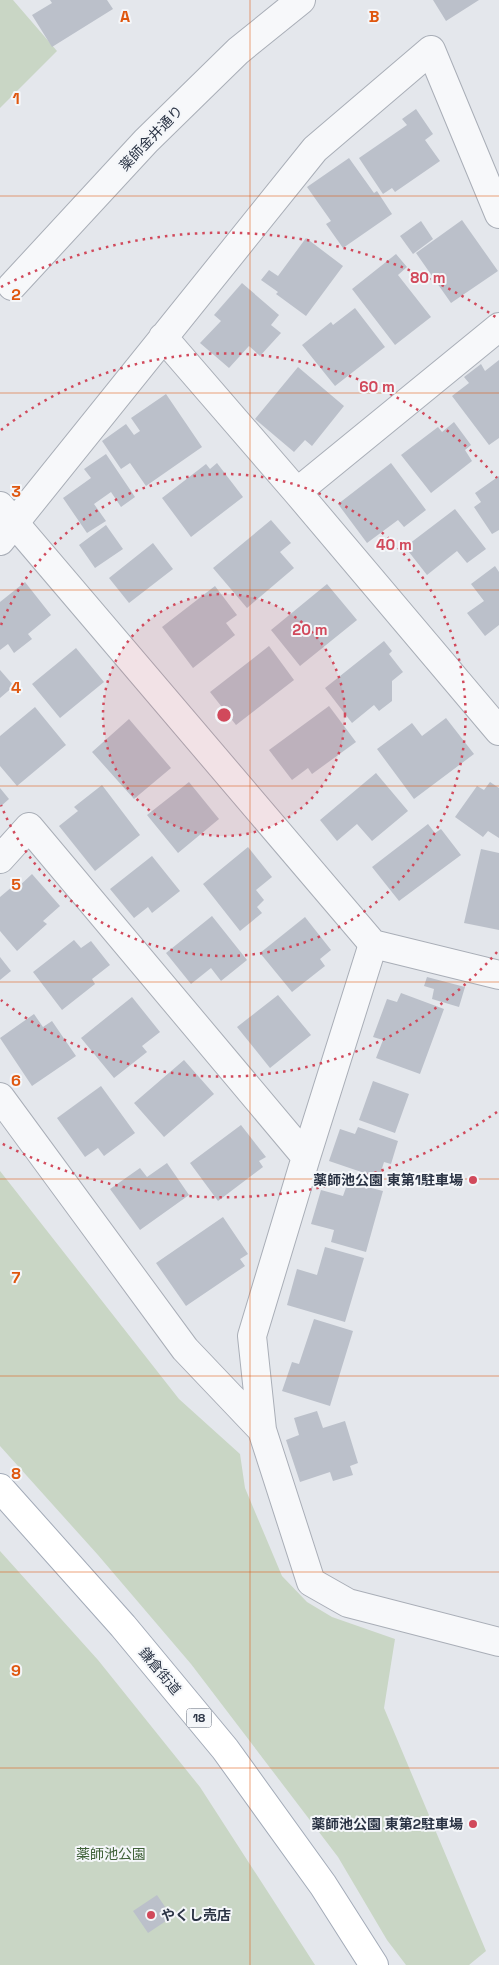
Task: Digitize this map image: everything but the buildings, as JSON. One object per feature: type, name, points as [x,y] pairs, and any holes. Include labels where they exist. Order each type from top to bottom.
[{"type":"main road","name":"鎌倉街道","points":[[0,1488],[123,1626],[225,1749],[324,1886],[374,1965]]},
{"type":"street","name":"薬師金井通り","points":[[12,286],[146,141],[238,51],[301,0]]},
{"type":"street","points":[[499,214],[431,50],[315,149],[163,337],[5,524],[374,944],[499,975]]},
{"type":"street","points":[[297,492],[499,327]]},
{"type":"street","points":[[163,337],[499,731]]},
{"type":"street","points":[[0,859],[29,827],[306,1157]]},
{"type":"street","points":[[374,944],[306,1157],[252,1336],[262,1430],[311,1582],[348,1603],[499,1642]]},
{"type":"street","points":[[0,1097],[185,1349],[262,1430]]},
{"type":"green space","points":[[0,0],[13,0],[57,51],[0,108]]},
{"type":"green space","points":[[0,1171],[179,1399],[240,1454],[245,1488],[282,1576],[307,1602],[332,1617],[395,1639],[384,1708],[486,1951],[469,1965],[406,1965],[387,1940],[338,1857],[191,1664],[98,1555],[0,1446]]},
{"type":"green space","name":"薬師池公園","points":[[0,1551],[98,1660],[200,1787],[315,1965],[0,1965]]},
{"type":"place","name":"薬師池公園 東第1駐車場","points":[[473,1180]]},
{"type":"place","name":"薬師池公園 東第2駐車場","points":[[473,1824]]},
{"type":"place","name":"やくし売店","points":[[151,1915]]}]
